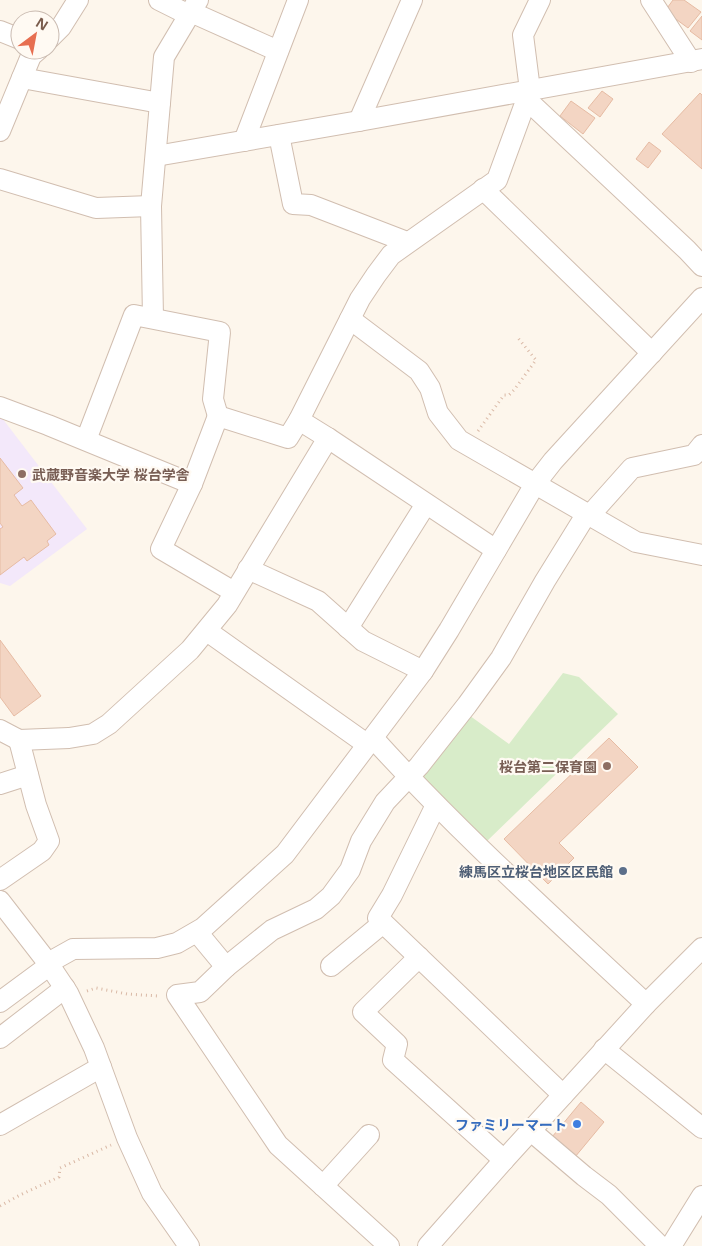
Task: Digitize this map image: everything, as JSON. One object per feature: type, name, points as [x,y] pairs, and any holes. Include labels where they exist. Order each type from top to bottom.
[{"type":"street","points":[[60,28],[78,0]]},
{"type":"street","points":[[159,0],[193,9],[278,51]]},
{"type":"street","points":[[244,140],[298,0]]},
{"type":"street","points":[[359,121],[412,0]]},
{"type":"street","points":[[218,416],[288,438],[360,300],[390,255],[497,180],[528,95],[522,35],[540,0]]},
{"type":"street","points":[[156,156],[359,121],[528,95],[697,60],[656,2]]},
{"type":"street","points":[[153,318],[151,206],[164,57],[193,9]]},
{"type":"street","points":[[0,131],[29,60]]},
{"type":"street","points":[[22,78],[160,104]]},
{"type":"street","points":[[528,95],[702,266]]},
{"type":"street","points":[[279,135],[292,204],[312,205],[407,242]]},
{"type":"street","points":[[0,179],[96,208],[151,206]]},
{"type":"street","points":[[483,189],[652,353]]},
{"type":"street","points":[[0,1002],[49,964],[73,949],[158,948],[177,943],[204,928],[285,854],[423,671],[535,484],[553,460],[702,298]]},
{"type":"street","points":[[86,440],[134,315],[220,332],[213,399],[218,416],[192,484],[162,549],[234,592]]},
{"type":"street","points":[[350,319],[419,371],[430,388],[438,413],[459,440],[636,542],[698,550]]},
{"type":"street","points":[[0,407],[192,484]]},
{"type":"street","points":[[299,420],[496,550]]},
{"type":"street","points":[[0,730],[19,740],[69,738],[93,734],[123,711],[190,650],[226,605],[328,438]]},
{"type":"street","points":[[389,1246],[278,1146],[177,994],[200,992],[226,967],[272,930],[316,909],[331,896],[350,870],[361,841],[385,802],[419,766],[502,658],[545,581],[584,518],[590,515],[632,468],[694,455],[702,445]]},
{"type":"street","points":[[348,628],[426,504]]},
{"type":"street","points":[[248,569],[318,601],[363,641],[423,671]]},
{"type":"street","points":[[207,630],[371,741],[483,852],[646,1004]]},
{"type":"street","points":[[0,880],[42,851],[49,841],[36,805],[19,740]]},
{"type":"street","points":[[0,784],[28,775]]},
{"type":"street","points":[[436,805],[392,895],[378,918],[563,1095]]},
{"type":"street","points":[[0,901],[49,964],[65,988],[94,1048],[127,1138],[152,1194],[189,1246]]},
{"type":"street","points":[[331,966],[383,923]]},
{"type":"street","points":[[196,932],[226,967]]},
{"type":"street","points":[[428,1246],[604,1049],[702,948]]},
{"type":"street","points":[[419,957],[363,1012],[398,1044],[393,1060],[504,1160]]},
{"type":"street","points":[[0,1038],[65,988]]},
{"type":"street","points":[[604,1049],[702,1128]]},
{"type":"street","points":[[0,1125],[101,1067]]},
{"type":"street","points":[[531,1131],[584,1176],[610,1195],[660,1246]]},
{"type":"street","points":[[322,1186],[369,1135]]},
{"type":"street","points":[[671,1246],[702,1196]]},
{"type":"path","points":[[467,445],[504,395],[509,395],[514,390],[536,360],[518,338]]},
{"type":"path","points":[[0,1206],[59,1176],[60,1168],[127,1138]]},
{"type":"shaded area","name":"武蔵野音楽大学 桜台学舎","points":[[0,418],[2,418],[87,529],[10,586],[0,583]]},
{"type":"green space","points":[[563,673],[579,677],[618,714],[485,843],[418,774],[466,713],[509,744]]},
{"type":"building","points":[[673,0],[684,0],[701,12],[688,28],[665,11]]},
{"type":"building","points":[[702,16],[702,40],[690,31]]},
{"type":"building","points":[[602,91],[613,99],[600,117],[588,108]]},
{"type":"building","points":[[700,93],[702,95],[702,169],[662,134]]},
{"type":"building","points":[[571,101],[595,118],[583,134],[560,116]]},
{"type":"building","points":[[649,142],[661,151],[648,168],[636,159]]},
{"type":"building","points":[[0,458],[23,488],[14,495],[22,506],[31,500],[56,534],[47,541],[49,545],[27,561],[24,557],[0,575],[0,529],[3,527],[0,523]]},
{"type":"building","points":[[0,640],[41,696],[14,716],[0,697]]},
{"type":"building","points":[[609,738],[638,767],[559,843],[574,858],[548,884],[504,839]]},
{"type":"building","points":[[581,1102],[604,1122],[575,1157],[552,1137]]},
{"type":"place","name":"武蔵野音楽大学 桜台学舎","points":[[22,474]]},
{"type":"place","name":"桜台第二保育園","points":[[607,766]]},
{"type":"place","name":"練馬区立桜台地区区民館","points":[[623,871]]},
{"type":"place","name":"ファミリーマート","points":[[577,1124]]}]
